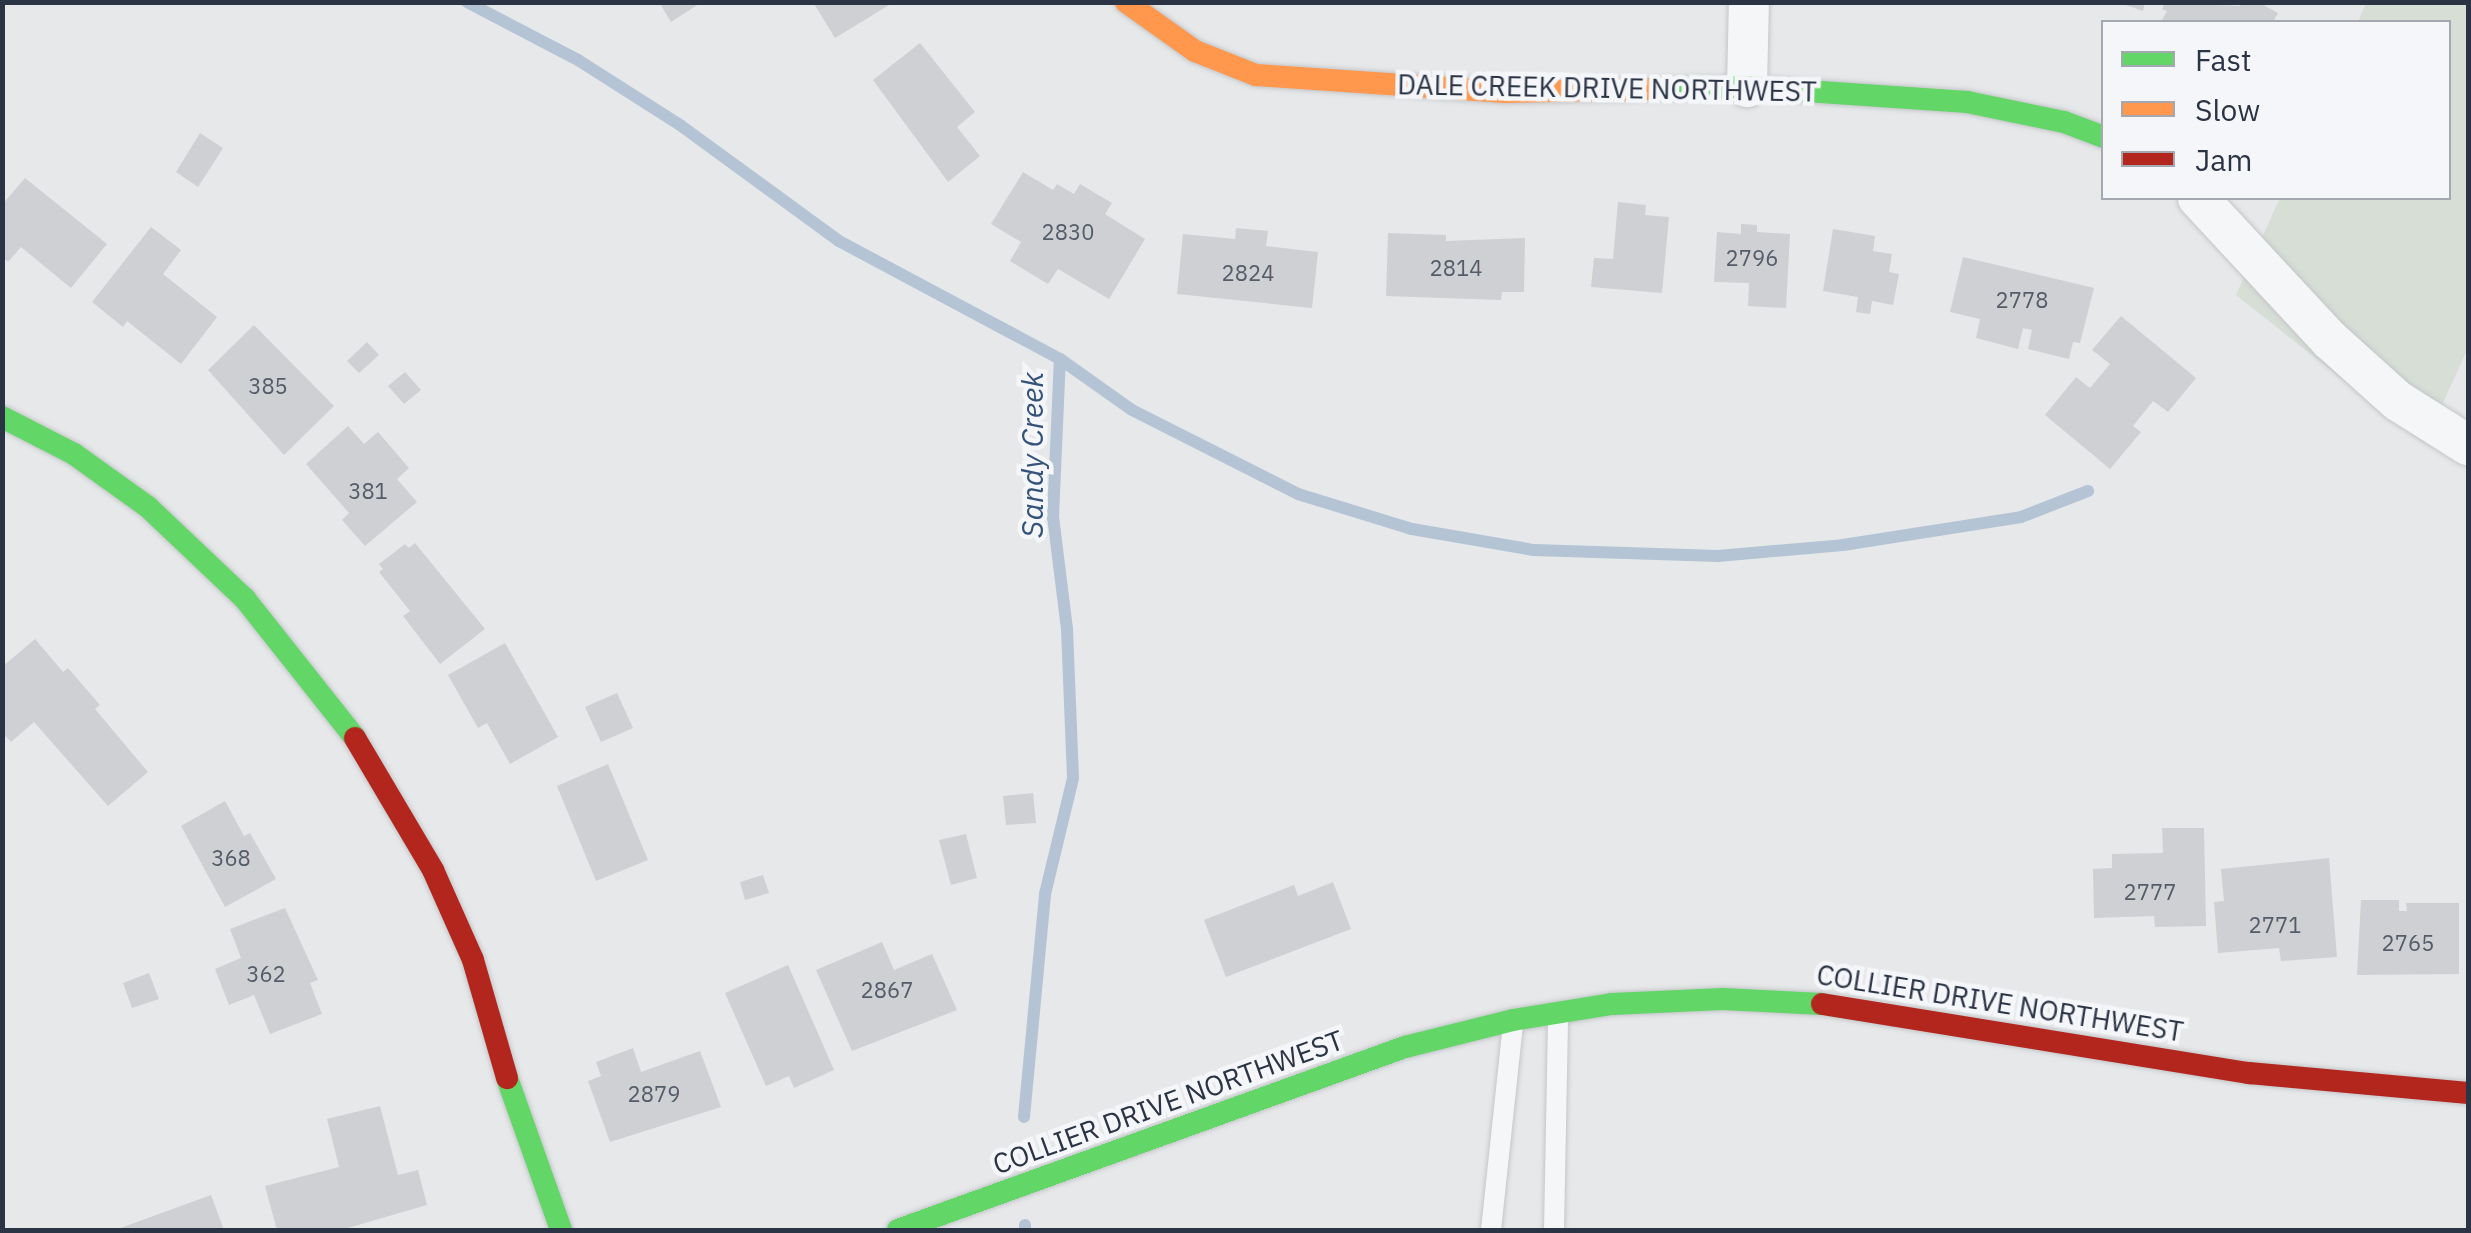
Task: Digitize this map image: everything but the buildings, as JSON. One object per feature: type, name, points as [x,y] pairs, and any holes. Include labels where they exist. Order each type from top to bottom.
[{"type":"street","name":"DALE CREEK DRIVE NORTHWEST","points":[[1126,2],[1194,52],[1256,75],[1504,92],[1747,87],[1967,102],[2064,122],[2101,136]]},
{"type":"street","points":[[1747,87],[1749,2]]},
{"type":"street","points":[[2200,200],[2330,340],[2398,401],[2468,445]]},
{"type":"street","points":[[2,418],[74,454],[148,507],[245,599],[353,734],[433,870],[473,960],[512,1095],[561,1230]]},
{"type":"street","name":"COLLIER DRIVE NORTHWEST","points":[[898,1230],[1406,1047],[1514,1020],[1612,1004],[1723,999],[1838,1005],[2249,1073],[2468,1093]]},
{"type":"lane","points":[[1554,1230],[1558,1013]]},
{"type":"lane","points":[[1491,1230],[1514,1020]]},
{"type":"shaded area","points":[[2366,3],[2468,3],[2468,348],[2424,444],[2236,295],[2279,200],[2451,200],[2451,20],[2359,20]]},
{"type":"waterway","points":[[467,2],[578,60],[680,125],[839,241],[1060,359],[1132,410],[1298,494],[1412,529],[1534,550],[1718,556],[1843,545],[2021,517],[2088,491]]},
{"type":"waterway","name":"Sandy Creek","points":[[1024,1117],[1045,894],[1073,778],[1067,629],[1053,517],[1060,359]]},
{"type":"waterway","name":"Sandy Creek","points":[[1025,1225],[1025,1230]]},
{"type":"traffic: fast","points":[[1646,89],[1747,87],[1967,102],[2064,122],[2101,136]]},
{"type":"traffic: fast","points":[[2,417],[74,454],[148,507],[245,599],[355,738]]},
{"type":"traffic: fast","points":[[898,1230],[1405,1047],[1513,1020],[1612,1004],[1723,999],[1822,1004]]},
{"type":"traffic: fast","points":[[507,1078],[561,1230]]},
{"type":"traffic: slow","points":[[1126,2],[1195,51],[1256,75],[1505,92],[1646,89]]},
{"type":"traffic: jam","points":[[355,738],[433,870],[473,960],[507,1078]]},
{"type":"traffic: jam","points":[[1822,1004],[2249,1073],[2468,1093]]}]
